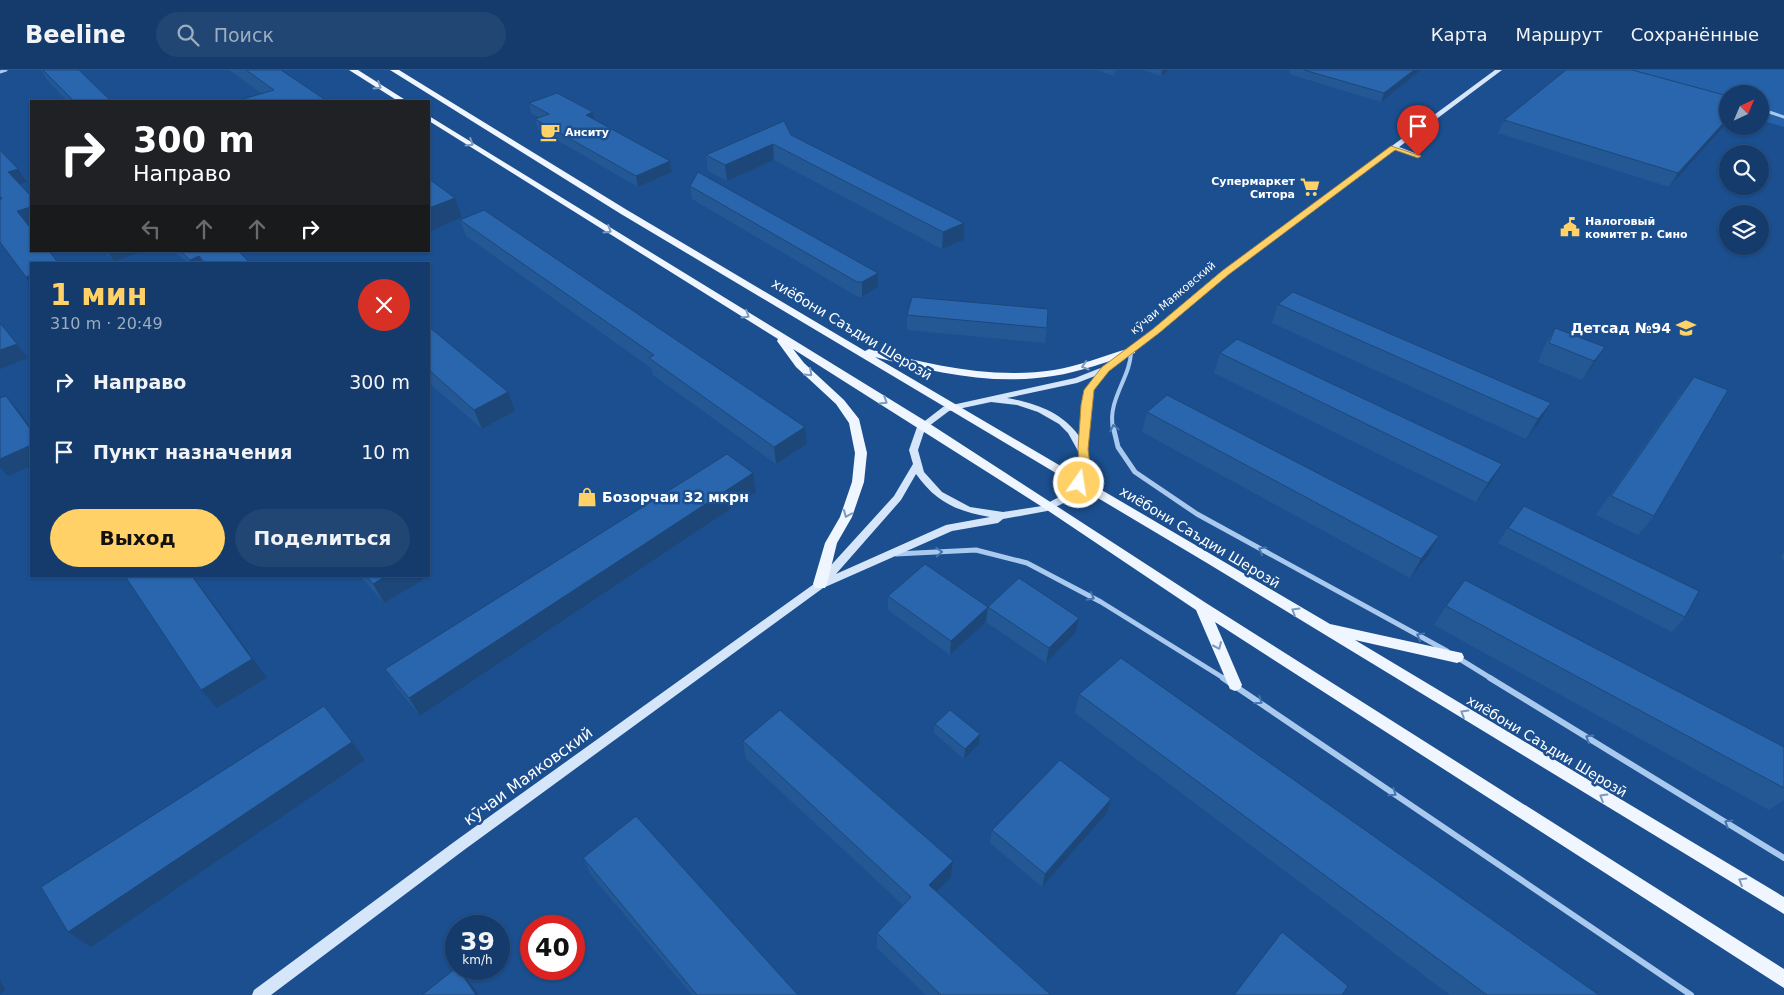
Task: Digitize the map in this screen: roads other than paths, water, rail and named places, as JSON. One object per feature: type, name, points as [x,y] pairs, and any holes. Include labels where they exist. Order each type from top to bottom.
[{"type":"main road","points":[[353,70],[401,100]]},
{"type":"main road","name":"хиёбони Саъдии Шерозӣ","points":[[394,70],[624,212],[952,406],[1784,906]]},
{"type":"main road","points":[[430,119],[923,425],[1201,607],[1784,979]]},
{"type":"main road","points":[[778,335],[800,364],[840,402],[854,422],[861,453],[858,482],[846,517],[831,543],[819,585]]},
{"type":"main road","points":[[856,349],[941,370],[1029,376],[1084,366],[1131,351]]},
{"type":"main road","points":[[1201,607],[1235,685]]},
{"type":"main road","points":[[1321,627],[1457,657]]},
{"type":"street","points":[[0,72],[6,70]]},
{"type":"street","name":"кӯчаи Маяковский","points":[[1015,515],[989,515],[964,508],[949,502],[925,484],[915,467],[912,453],[915,438],[923,425],[935,414],[952,406],[1077,380],[1106,369],[1131,351],[1225,273],[1499,70]]},
{"type":"street","points":[[1769,112],[1784,117]]},
{"type":"street","points":[[1394,148],[1418,156]]},
{"type":"street","points":[[1131,351],[1131,360],[1118,386],[1112,418],[1118,447],[1135,472],[1197,514],[1457,657],[1784,858]]},
{"type":"street","name":"кӯчаи Маяковский","points":[[819,585],[950,528],[1050,507],[1067,496],[1079,483],[1085,466],[1083,449],[1089,390],[1106,369]]},
{"type":"street","name":"кӯчаи Маяковский","points":[[991,399],[1015,401],[1038,408],[1052,415],[1074,432],[1083,449]]},
{"type":"street","name":"кӯчаи Маяковский","points":[[259,995],[459,846],[819,585],[898,498],[915,467]]},
{"type":"street","points":[[890,554],[976,550],[1027,563],[1101,602],[1235,685],[1691,995]]},
{"type":"place","name":"Анситу","points":[[550,132]]},
{"type":"place","name":"Супермаркет Ситора","points":[[1310,187]]},
{"type":"place","name":"Налоговый комитет р. Сино","points":[[1570,227]]},
{"type":"place","name":"Детсад №94","points":[[1686,328]]},
{"type":"place","name":"Бозорчаи 32 мкрн","points":[[587,497]]}]
